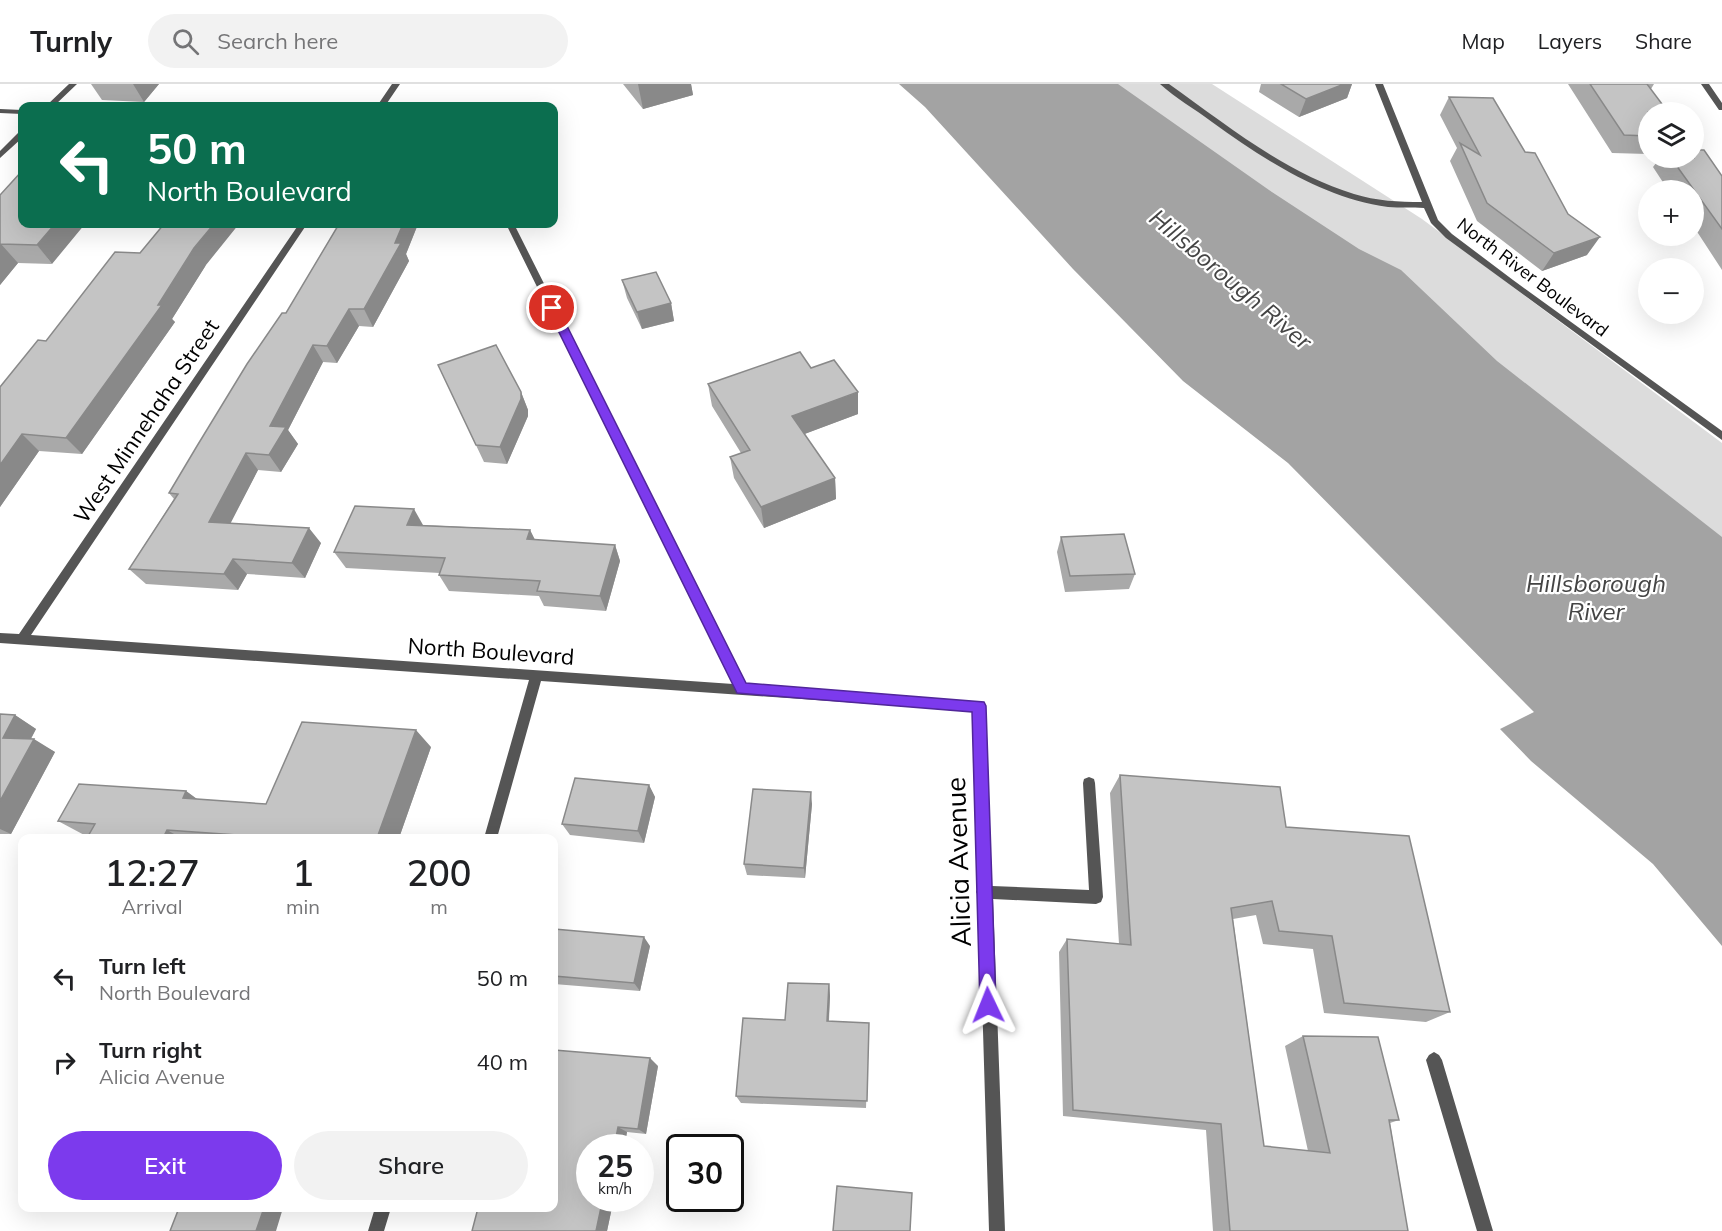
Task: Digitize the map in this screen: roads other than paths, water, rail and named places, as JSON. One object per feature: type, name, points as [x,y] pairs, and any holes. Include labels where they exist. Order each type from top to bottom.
[{"type":"street","points":[[54,102],[73,84]]},
{"type":"street","points":[[384,102],[396,84]]},
{"type":"street","points":[[1164,84],[1216,122],[1318,186],[1374,202],[1406,207],[1426,205]]},
{"type":"street","name":"North River Boulevard","points":[[1379,84],[1434,221],[1449,236],[1722,436]]},
{"type":"street","points":[[1705,84],[1722,108]]},
{"type":"street","points":[[0,111],[18,112]]},
{"type":"street","points":[[0,156],[18,138]]},
{"type":"street","name":"West Minnehaha Street","points":[[22,639],[300,228]]},
{"type":"street","points":[[512,228],[742,688]]},
{"type":"street","name":"North Boulevard","points":[[0,638],[979,706]]},
{"type":"street","points":[[491,834],[537,675]]},
{"type":"street","name":"Alicia Avenue","points":[[979,706],[983,892],[997,1231]]},
{"type":"street","points":[[983,892],[1096,897],[1089,783]]},
{"type":"street","points":[[1434,1060],[1485,1231]]},
{"type":"street","points":[[376,1231],[382,1212]]},
{"type":"water","name":"Hillsborough River","points":[[899,84],[1118,84],[1269,190],[1359,249],[1401,270],[1497,361],[1722,537],[1722,946],[1653,864],[1531,761],[1500,729],[1534,712],[1288,463],[1183,381],[1073,269],[925,107]]}]
